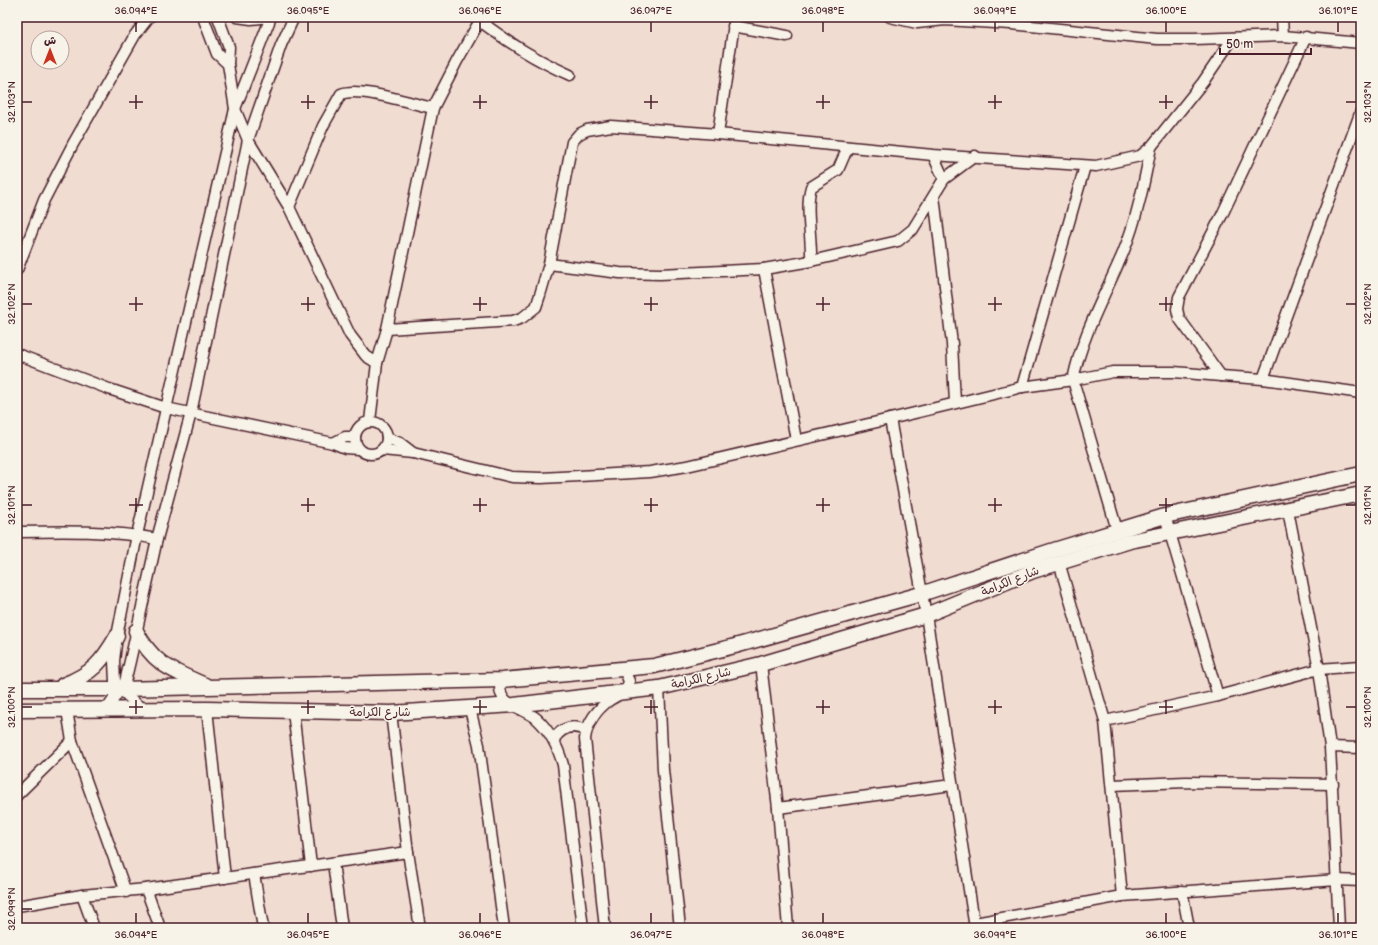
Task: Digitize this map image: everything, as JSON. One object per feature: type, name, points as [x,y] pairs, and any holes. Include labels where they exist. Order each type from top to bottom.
[{"type":"street","points":[[17,270],[44,200],[135,35],[149,17]]},
{"type":"street","points":[[203,17],[217,54],[228,64]]},
{"type":"street","points":[[218,17],[229,47],[228,64],[235,110],[248,140],[289,207],[350,335],[366,356],[377,363]]},
{"type":"street","points":[[142,709],[120,689],[115,682],[113,674],[117,636],[137,535],[235,110],[271,17],[251,19],[237,17]]},
{"type":"street","points":[[106,709],[125,682],[128,670],[157,540],[191,413],[248,140],[282,45],[294,17]]},
{"type":"street","points":[[890,17],[916,23],[942,18],[1015,21],[1157,39],[1283,36],[1361,43]]},
{"type":"street","points":[[1282,17],[1283,36]]},
{"type":"street","points":[[370,421],[377,363],[387,329],[433,108],[481,19],[522,52],[570,75]]},
{"type":"street","points":[[718,134],[734,22],[787,36]]},
{"type":"street","points":[[387,329],[512,321],[522,318],[536,307],[550,264],[572,142],[579,134],[597,127],[611,126],[718,134],[933,155],[975,156],[1096,166],[1140,156],[1151,147],[1203,82],[1233,38]]},
{"type":"street","points":[[1221,376],[1181,322],[1177,309],[1179,297],[1222,215],[1306,38]]},
{"type":"street","points":[[289,207],[323,126],[341,94],[352,91],[376,94],[433,108]]},
{"type":"street","points":[[1263,379],[1361,111]]},
{"type":"street","points":[[811,261],[812,244],[808,196],[811,187],[838,170],[848,147]]},
{"type":"street","points":[[1117,530],[1073,380],[1078,355],[1123,252],[1133,224],[1151,147]]},
{"type":"street","points":[[933,155],[944,179]]},
{"type":"street","points":[[550,264],[620,273],[660,274],[764,269],[811,261],[898,241],[913,230],[944,179],[975,156]]},
{"type":"street","points":[[1022,387],[1086,166]]},
{"type":"street","points":[[934,196],[952,344],[955,402]]},
{"type":"street","points":[[764,269],[796,440]]},
{"type":"street","points":[[17,354],[109,389],[166,408],[333,444],[345,448],[358,448],[370,454],[382,450],[414,453],[512,477],[541,478],[650,472],[687,466],[796,440],[890,420],[955,402],[1022,387],[1073,380],[1113,372],[1174,372],[1263,379],[1361,393]]},
{"type":"street","points":[[890,420],[921,594],[926,614],[975,926],[1122,896],[1337,880],[1361,881]]},
{"type":"street","points":[[358,448],[354,437],[359,426],[370,421],[376,422],[382,426],[387,438],[382,450]]},
{"type":"street","points":[[333,444],[345,437],[354,437]]},
{"type":"street","points":[[387,438],[400,443],[414,453]]},
{"type":"street","name":"شارع الكرامة","points":[[17,689],[120,689],[502,680],[624,670],[654,666],[735,646],[921,594],[1117,530],[1165,516],[1361,474]]},
{"type":"street","name":"شارع الكرامة","points":[[17,710],[207,709],[391,713],[514,706],[659,688],[762,664],[926,614],[1033,571],[1130,541],[1361,494]]},
{"type":"street","points":[[1288,510],[1319,669],[1330,747],[1340,928]]},
{"type":"street","points":[[1165,516],[1218,696]]},
{"type":"street","points":[[17,532],[58,531],[137,535],[157,540]]},
{"type":"street","points":[[1059,562],[1105,721],[1122,896]]},
{"type":"street","points":[[136,631],[146,649],[160,663],[209,687]]},
{"type":"street","points":[[57,688],[79,679],[95,668],[104,659],[117,636]]},
{"type":"street","points":[[762,664],[778,808],[788,928]]},
{"type":"street","points":[[1105,721],[1218,696],[1319,669],[1361,666]]},
{"type":"street","points":[[605,928],[585,748],[586,731],[597,712],[619,694],[624,692],[629,685],[628,676],[624,670]]},
{"type":"street","points":[[502,680],[500,688],[502,696],[507,702],[526,711],[537,719],[554,739],[563,765],[583,928]]},
{"type":"street","points":[[659,688],[663,770],[680,928]]},
{"type":"street","points":[[207,709],[225,878]]},
{"type":"street","points":[[470,709],[479,745],[504,928]]},
{"type":"street","points":[[67,710],[72,741],[126,892]]},
{"type":"street","points":[[294,711],[311,866]]},
{"type":"street","points":[[391,713],[408,852],[420,928]]},
{"type":"street","points":[[554,739],[561,730],[571,727],[586,731]]},
{"type":"street","points":[[17,795],[72,741]]},
{"type":"street","points":[[1330,747],[1361,748]]},
{"type":"street","points":[[1112,785],[1186,782],[1333,784]]},
{"type":"street","points":[[778,808],[952,784]]},
{"type":"street","points":[[17,906],[82,895],[126,892],[408,852]]},
{"type":"street","points":[[333,863],[342,928]]},
{"type":"street","points":[[254,874],[263,928]]},
{"type":"street","points":[[146,889],[160,928]]},
{"type":"street","points":[[1182,891],[1189,928]]},
{"type":"street","points":[[82,895],[94,928]]}]
